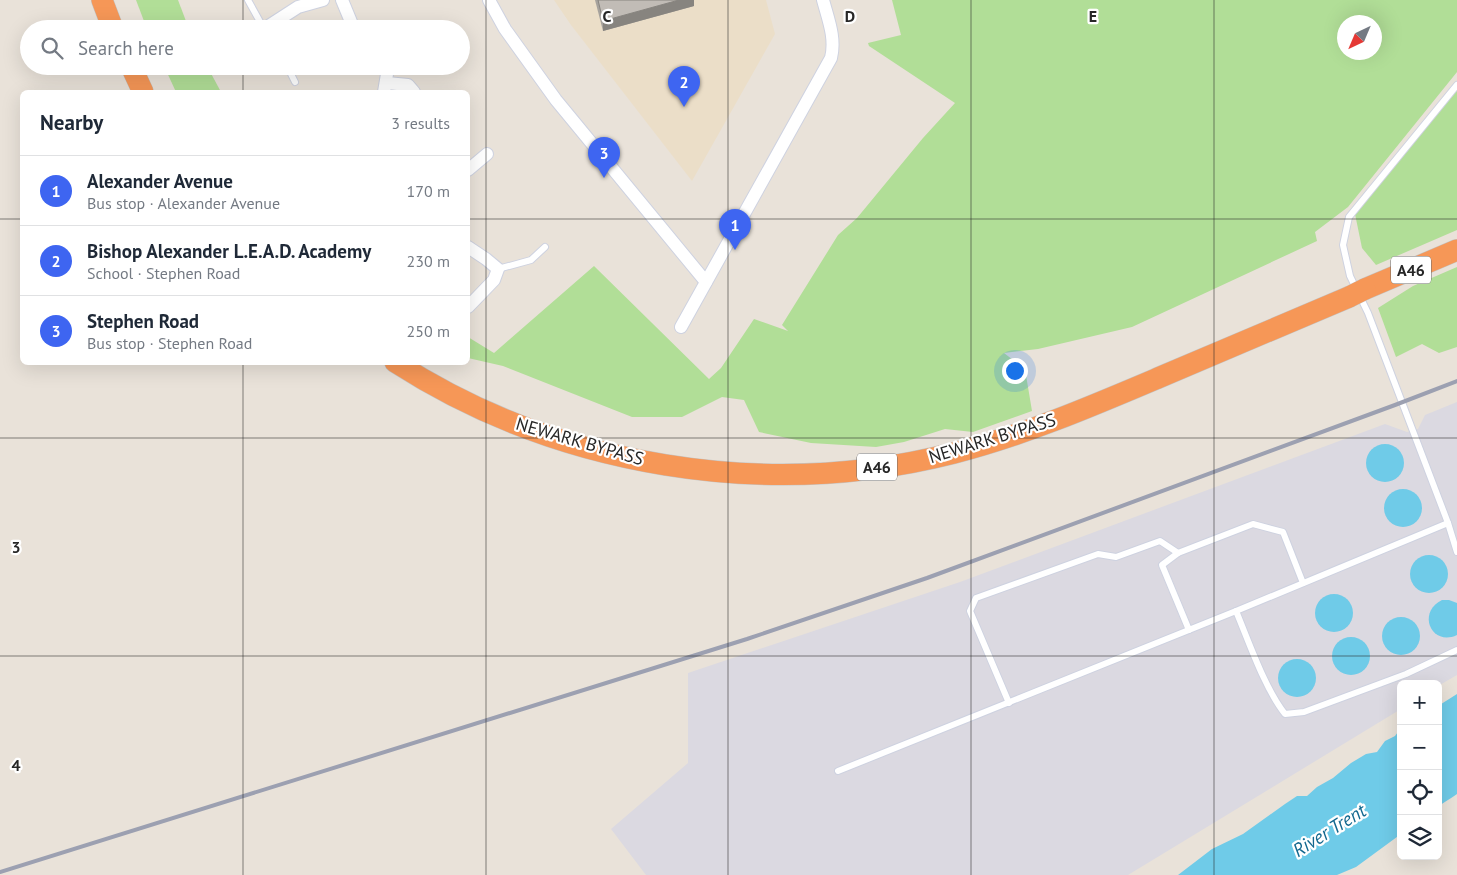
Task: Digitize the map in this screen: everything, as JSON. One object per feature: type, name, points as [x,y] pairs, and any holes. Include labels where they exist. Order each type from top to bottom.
[{"type":"highway","points":[[102,0],[110,20]]},
{"type":"highway","points":[[135,75],[142,90]]},
{"type":"highway","name":"NEWARK BYPASS","points":[[400,365],[419,378],[461,400],[503,418],[552,437],[620,456],[678,467],[733,473],[829,472],[888,466],[954,453],[1014,435],[1110,398],[1457,250]]},
{"type":"street","points":[[279,20],[298,8],[323,0]]},
{"type":"street","points":[[342,0],[350,20]]},
{"type":"street","points":[[488,0],[505,29],[556,100],[706,282]]},
{"type":"street","points":[[681,327],[831,58],[834,48],[833,38],[823,0]]},
{"type":"street","points":[[385,75],[385,88],[408,85],[412,90]]},
{"type":"street","points":[[470,168],[487,154]]},
{"type":"street","points":[[470,248],[498,269],[494,280],[470,305]]},
{"type":"lane","points":[[248,0],[259,20]]},
{"type":"lane","points":[[292,75],[295,82]]},
{"type":"lane","points":[[1457,85],[1349,217],[1343,245],[1350,276],[1368,313],[1457,552]]},
{"type":"lane","points":[[498,269],[531,260],[545,247]]},
{"type":"lane","points":[[1189,630],[1162,565],[1178,553],[1253,524],[1283,532],[1303,583]]},
{"type":"lane","points":[[838,771],[1236,612],[1448,524]]},
{"type":"lane","points":[[1009,703],[970,611],[976,598],[1098,554],[1116,557],[1160,541],[1178,553]]},
{"type":"lane","points":[[1236,612],[1269,688],[1285,714],[1304,712],[1406,674],[1457,650]]},
{"type":"shaded area","points":[[554,0],[766,0],[775,34],[692,181],[571,25]]},
{"type":"shaded area","points":[[1457,402],[1457,675],[1442,684],[1442,680],[1397,680],[1397,711],[1128,875],[646,875],[611,829],[688,763],[688,673],[960,582],[1385,424],[1407,432],[1418,429],[1425,415]]},
{"type":"green space","points":[[136,0],[178,0],[186,20],[144,20]]},
{"type":"green space","points":[[892,0],[1457,0],[1457,72],[1348,207],[1315,232],[1317,241],[1132,327],[1038,349],[1004,353],[1025,369],[1032,411],[973,432],[945,429],[904,442],[876,447],[811,443],[759,432],[744,400],[722,397],[682,417],[632,417],[503,366],[470,358],[470,338],[494,353],[594,266],[709,379],[721,368],[754,319],[788,331],[782,325],[838,235],[857,218],[923,138],[955,103],[869,46],[868,43],[901,35]]},
{"type":"green space","points":[[168,75],[212,75],[220,90],[175,90]]},
{"type":"green space","points":[[1457,90],[1457,230],[1376,265],[1362,248],[1355,214]]},
{"type":"green space","points":[[1457,267],[1457,347],[1439,353],[1422,344],[1396,357],[1378,308],[1413,286]]},
{"type":"water","points":[[1385,444],[1392,445],[1398,450],[1403,456],[1403,470],[1398,476],[1392,481],[1385,482],[1378,481],[1372,476],[1367,470],[1366,463],[1367,456],[1372,450],[1378,445]]},
{"type":"water","points":[[1403,489],[1410,490],[1416,495],[1421,501],[1421,515],[1416,521],[1410,526],[1403,527],[1396,526],[1390,521],[1385,515],[1384,508],[1385,501],[1390,495],[1396,490]]},
{"type":"water","points":[[1429,555],[1436,556],[1442,561],[1447,567],[1447,581],[1442,587],[1436,592],[1429,593],[1422,592],[1416,587],[1411,581],[1410,574],[1411,567],[1416,561],[1422,556]]},
{"type":"water","points":[[1334,594],[1341,595],[1347,600],[1352,606],[1352,620],[1347,626],[1341,631],[1334,632],[1327,631],[1321,626],[1316,620],[1315,613],[1316,606],[1321,600],[1327,595]]},
{"type":"water","points":[[1442,600],[1457,603],[1457,635],[1440,636],[1434,633],[1430,627],[1430,613],[1434,606]]},
{"type":"water","points":[[1401,617],[1408,618],[1414,623],[1419,629],[1419,643],[1414,649],[1408,654],[1401,655],[1394,654],[1388,649],[1383,643],[1382,636],[1383,629],[1388,623],[1394,618]]},
{"type":"water","points":[[1351,637],[1358,638],[1364,643],[1369,649],[1369,663],[1364,669],[1358,674],[1351,675],[1344,674],[1338,669],[1333,663],[1332,656],[1333,649],[1338,643],[1344,638]]},
{"type":"water","points":[[1297,659],[1304,660],[1310,665],[1315,671],[1315,685],[1310,691],[1304,696],[1297,697],[1290,696],[1284,691],[1279,685],[1278,678],[1279,671],[1284,665],[1290,660]]},
{"type":"water","points":[[1457,694],[1457,794],[1442,804],[1442,725],[1442,703]]},
{"type":"water","name":"River Trent","points":[[1397,733],[1397,837],[1356,867],[1337,875],[1178,875],[1212,849],[1243,834],[1297,796],[1307,796],[1351,763],[1366,754],[1377,752],[1385,741]]},
{"type":"building","points":[[598,0],[679,0],[603,21]]},
{"type":"railway","points":[[0,872],[747,639],[927,578],[1457,381]]},
{"type":"place","name":"Bishop Alexander L.E.A.D. Academy","points":[[684,107]]},
{"type":"place","name":"Stephen Road","points":[[604,178]]},
{"type":"place","name":"Alexander Avenue","points":[[735,250]]}]
